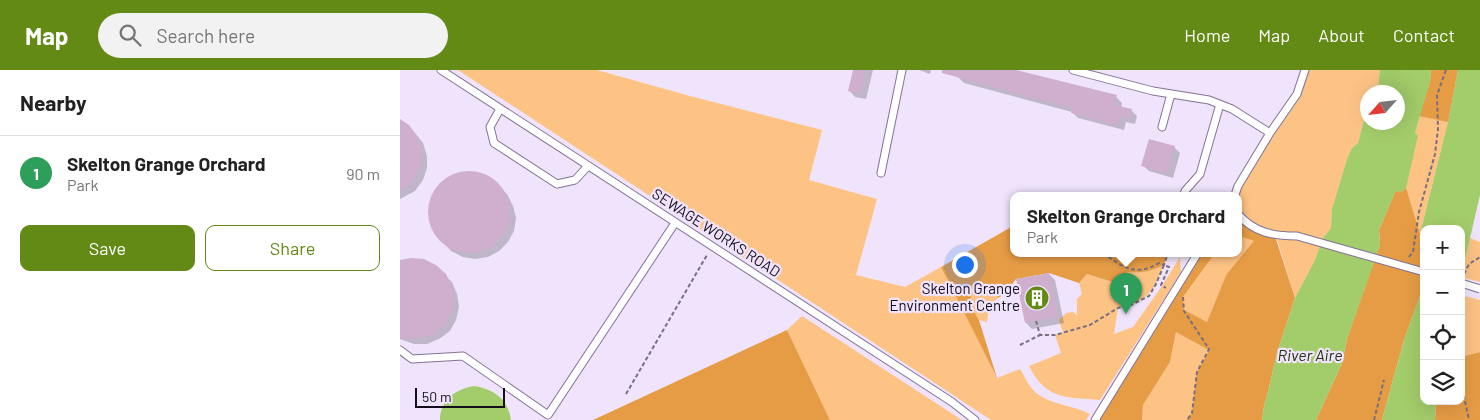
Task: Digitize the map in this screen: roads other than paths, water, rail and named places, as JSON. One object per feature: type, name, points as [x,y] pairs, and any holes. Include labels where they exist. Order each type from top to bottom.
[{"type":"lane","name":"SEWAGE WORKS ROAD","points":[[441,70],[952,402],[975,420]]},
{"type":"lane","points":[[881,173],[902,70]]},
{"type":"lane","points":[[1073,70],[1153,91],[1209,100],[1232,109],[1270,133]]},
{"type":"lane","points":[[1236,192],[1270,133],[1297,94],[1305,70]]},
{"type":"lane","points":[[1162,126],[1171,94]]},
{"type":"lane","points":[[1185,192],[1200,174],[1220,104]]},
{"type":"lane","points":[[500,109],[490,127],[494,143],[557,184],[576,180],[588,166]]},
{"type":"lane","points":[[1242,219],[1262,232],[1276,236],[1297,236],[1420,271]]},
{"type":"lane","points":[[400,350],[412,359],[463,356],[548,415],[675,223]]},
{"type":"lane","points":[[1095,420],[1196,257]]},
{"type":"lane","points":[[1465,281],[1480,288]]},
{"type":"water","name":"River Aire","points":[[1380,70],[1431,70],[1430,82],[1415,133],[1418,135],[1406,188],[1403,191],[1395,192],[1379,230],[1380,245],[1347,339],[1342,363],[1316,420],[1262,420],[1277,353],[1295,298],[1315,260],[1323,238],[1331,228],[1332,209],[1352,148],[1358,143],[1361,130],[1405,130],[1405,85],[1378,85]]},
{"type":"water","points":[[1458,70],[1480,70],[1480,195],[1465,260],[1465,225],[1422,225],[1448,122]]},
{"type":"water","points":[[1420,296],[1420,405],[1436,405],[1435,420],[1382,420],[1404,340]]},
{"type":"water","points":[[474,386],[481,387],[499,396],[507,406],[511,420],[440,420],[443,407],[450,397],[461,390]]},
{"type":"place","name":"Skelton Grange Environment Centre","points":[[1037,298]]},
{"type":"place","name":"Skelton Grange Orchard","points":[[1126,314]]}]
